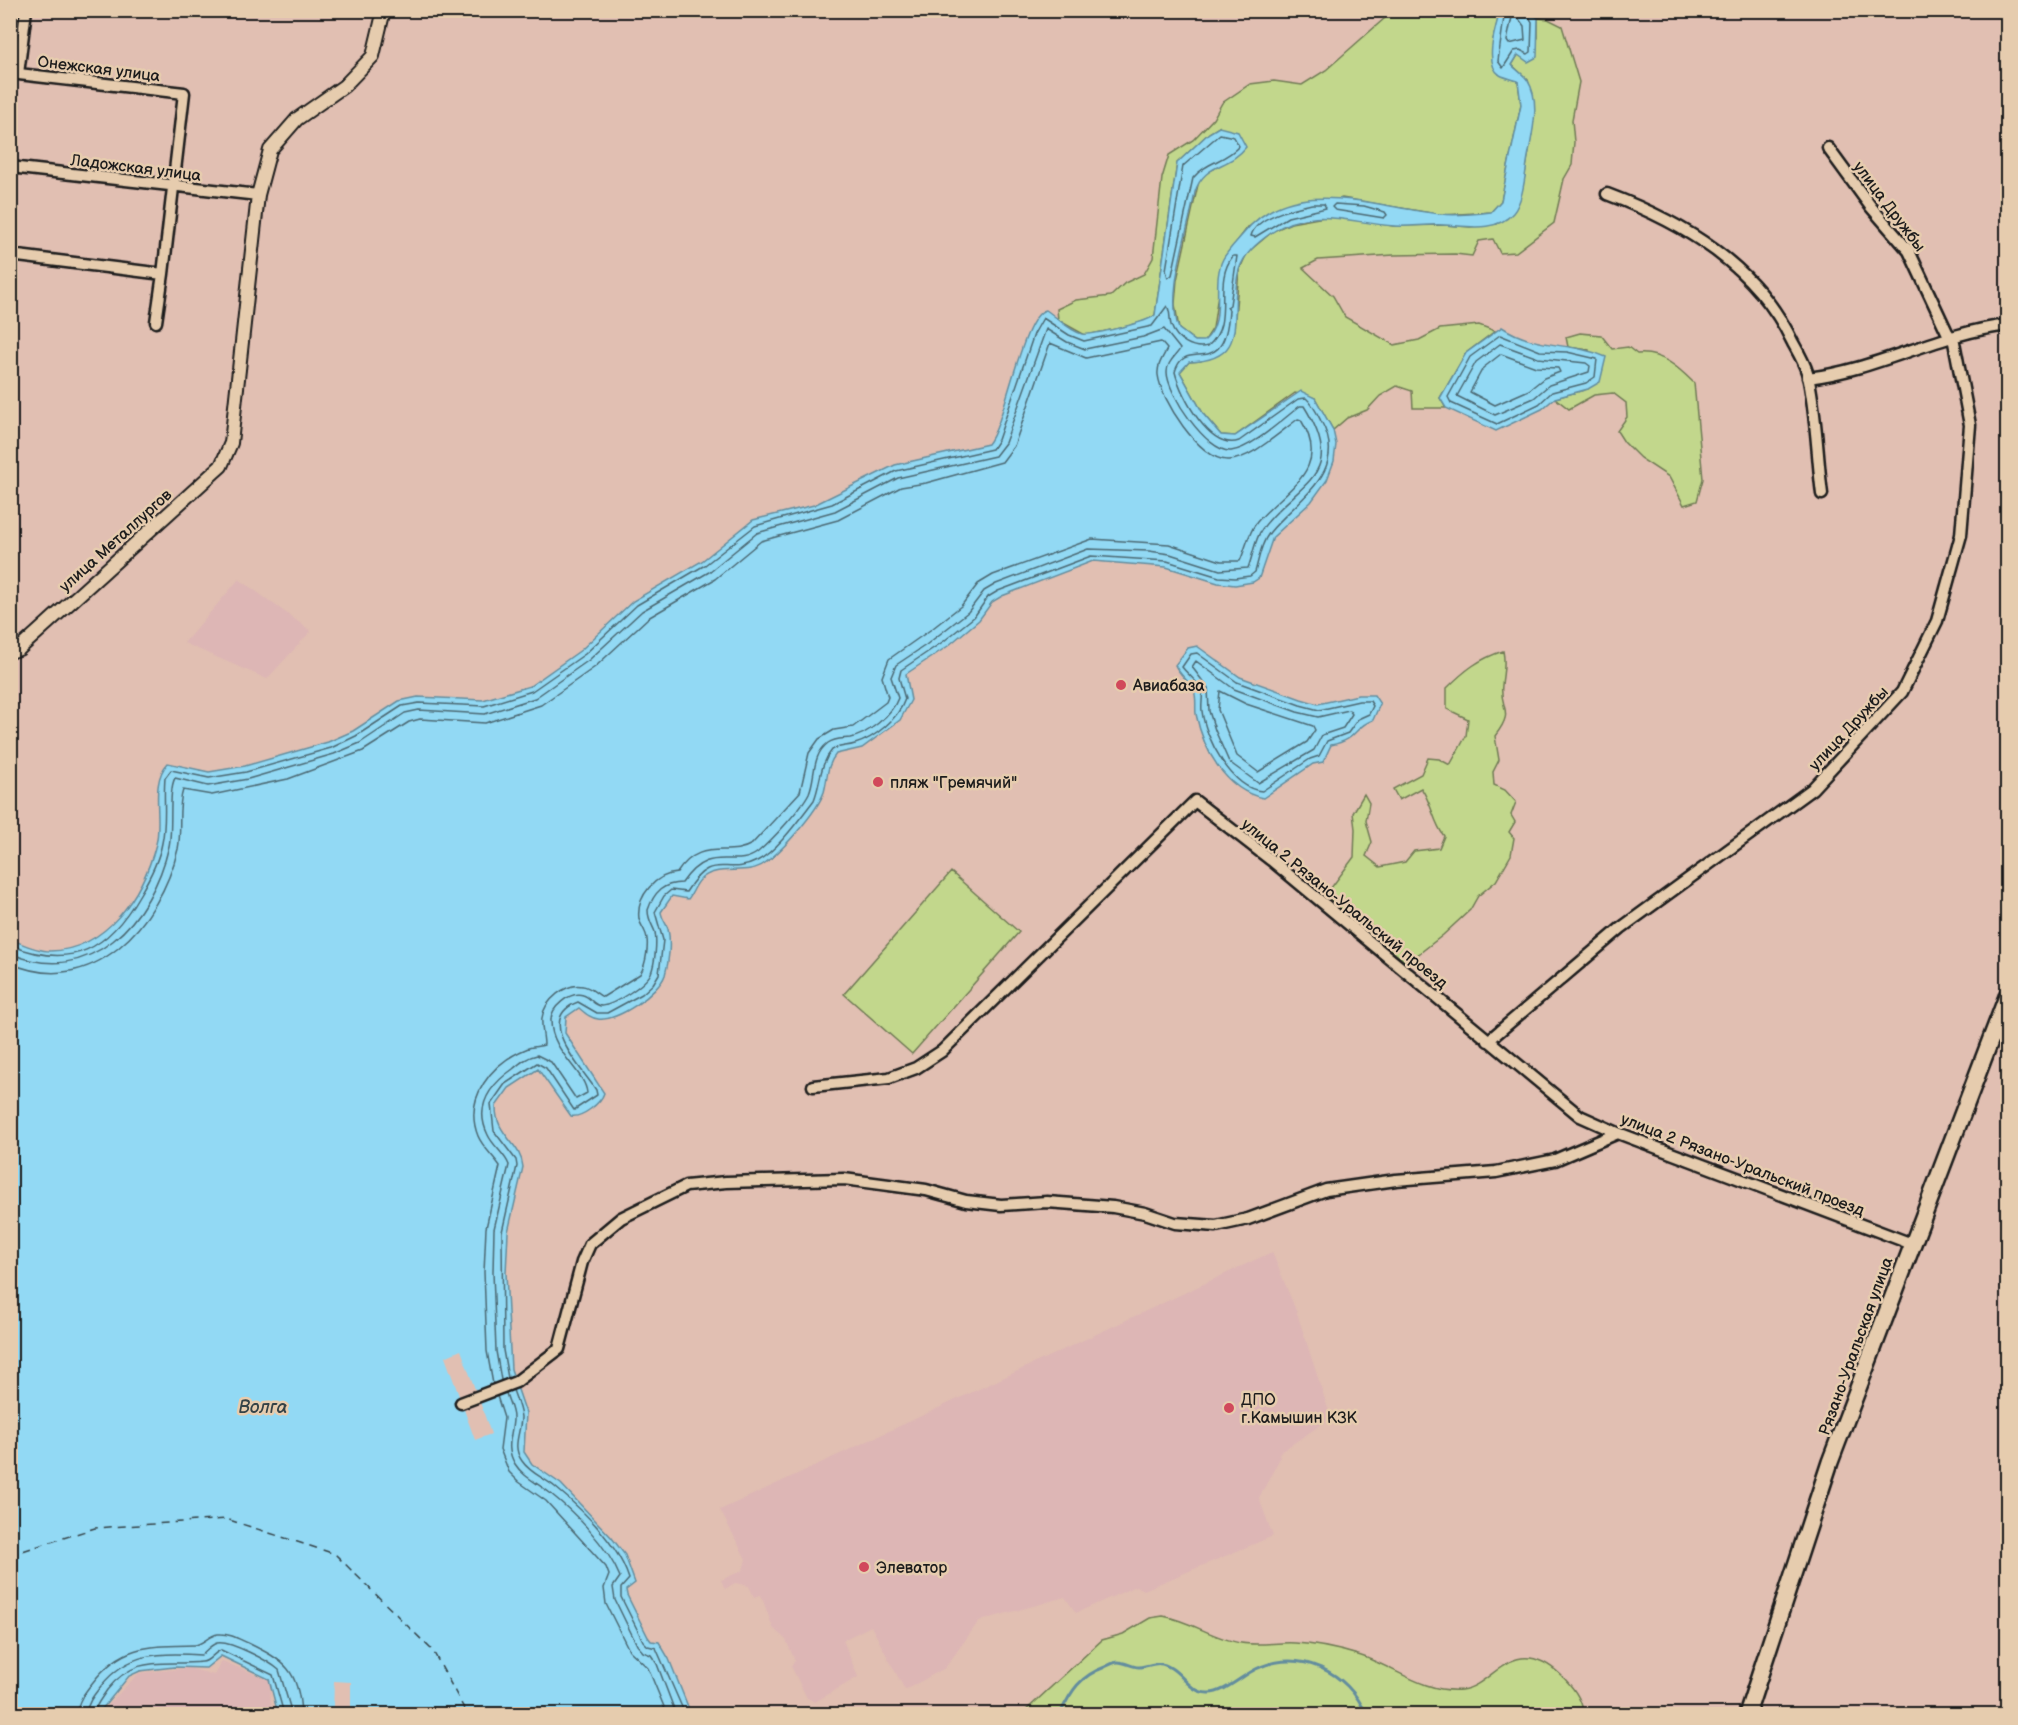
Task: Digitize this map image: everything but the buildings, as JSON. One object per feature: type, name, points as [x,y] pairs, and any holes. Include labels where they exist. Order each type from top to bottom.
[{"type":"main road","name":"Рязано-Уральская улица","points":[[1747,1714],[1830,1462],[2007,994]]},
{"type":"street","points":[[14,73],[26,10]]},
{"type":"street","name":"улица Металлургов","points":[[10,652],[19,649],[221,466],[231,442],[258,195],[270,150],[297,119],[344,86],[373,56],[384,10]]},
{"type":"street","name":"Онежская улица","points":[[14,73],[184,93],[172,187]]},
{"type":"street","name":"улица Дружбы","points":[[1488,1041],[1621,928],[1812,789],[1902,693],[1937,621],[1961,536],[1970,425],[1954,342],[1909,251],[1871,207],[1828,148]]},
{"type":"street","name":"Ладожская улица","points":[[10,167],[258,195]]},
{"type":"street","points":[[156,322],[172,187]]},
{"type":"street","points":[[1607,194],[1647,209],[1695,235],[1743,271],[1784,322],[1808,378],[1822,494]]},
{"type":"street","points":[[10,255],[163,274]]},
{"type":"street","points":[[1808,378],[1838,374],[1950,337],[2007,325]]},
{"type":"street","name":"улица 2 Рязано-Уральский проезд","points":[[813,1086],[889,1077],[916,1068],[942,1051],[1195,801],[1271,860],[1580,1116],[1618,1133],[1912,1244]]},
{"type":"street","points":[[462,1403],[516,1382],[559,1350],[582,1262],[590,1244],[621,1218],[686,1186],[726,1182],[844,1179],[926,1190],[966,1201],[1001,1205],[1047,1202],[1113,1207],[1145,1213],[1175,1223],[1216,1226],[1248,1219],[1326,1190],[1396,1180],[1496,1172],[1555,1161],[1618,1133]]},
{"type":"shaded area","points":[[239,579],[311,631],[267,679],[184,643]]},
{"type":"shaded area","points":[[1272,1252],[1297,1313],[1331,1418],[1279,1453],[1280,1458],[1259,1498],[1273,1536],[1144,1590],[1136,1586],[1076,1613],[1065,1597],[979,1621],[945,1668],[905,1690],[871,1626],[843,1640],[858,1677],[815,1702],[807,1698],[791,1666],[795,1661],[786,1640],[773,1628],[761,1595],[754,1597],[749,1586],[735,1583],[725,1589],[721,1580],[743,1570],[746,1559],[720,1510]]},
{"type":"shaded area","points":[[222,1661],[270,1680],[271,1714],[99,1714],[139,1673],[189,1668],[214,1675]]},
{"type":"green space","points":[[1393,11],[1500,11],[1493,40],[1499,74],[1518,81],[1521,105],[1501,201],[1491,212],[1443,215],[1342,198],[1248,227],[1223,260],[1213,328],[1204,342],[1195,341],[1179,329],[1175,304],[1177,280],[1199,180],[1206,172],[1214,169],[1219,127],[1209,133],[1177,163],[1155,315],[1133,325],[1085,335],[1058,320],[1057,309],[1076,300],[1111,296],[1125,283],[1144,274],[1153,258],[1162,178],[1169,155],[1193,140],[1213,119],[1222,103],[1250,84],[1274,81],[1302,85],[1326,70]]},
{"type":"green space","points":[[1538,18],[1548,19],[1562,26],[1579,82],[1572,120],[1574,142],[1572,165],[1564,179],[1554,223],[1516,252],[1500,253],[1493,239],[1479,241],[1472,256],[1394,255],[1318,260],[1303,268],[1333,296],[1345,317],[1394,345],[1419,340],[1440,329],[1479,325],[1495,331],[1466,353],[1440,398],[1446,408],[1413,408],[1412,391],[1397,386],[1380,396],[1367,410],[1347,418],[1333,430],[1315,398],[1295,393],[1235,436],[1221,435],[1204,415],[1180,372],[1189,362],[1201,361],[1234,330],[1239,271],[1247,253],[1273,231],[1291,223],[1330,216],[1393,226],[1470,227],[1497,224],[1523,186],[1533,126],[1534,103],[1528,80],[1512,65],[1518,55],[1538,38]]},
{"type":"green space","points":[[1580,333],[1601,335],[1612,349],[1628,347],[1637,354],[1653,355],[1668,361],[1694,383],[1703,479],[1697,501],[1684,505],[1669,477],[1640,458],[1624,442],[1617,431],[1627,417],[1626,403],[1613,393],[1594,395],[1569,409],[1555,398],[1588,389],[1589,350],[1568,347],[1566,337]]},
{"type":"green space","points":[[1503,651],[1502,693],[1506,715],[1495,736],[1499,760],[1493,772],[1494,785],[1505,790],[1516,802],[1511,815],[1515,822],[1509,832],[1514,838],[1511,855],[1496,881],[1478,896],[1470,910],[1407,963],[1330,900],[1331,888],[1354,857],[1353,813],[1364,794],[1369,803],[1366,821],[1372,842],[1366,856],[1380,867],[1405,862],[1414,851],[1439,848],[1444,836],[1421,788],[1399,800],[1393,789],[1421,774],[1428,758],[1439,759],[1450,765],[1466,736],[1468,719],[1447,709],[1447,688],[1473,666]]},
{"type":"green space","points":[[951,872],[1019,932],[912,1054],[844,994]]},
{"type":"green space","points":[[1163,1616],[1221,1638],[1241,1643],[1303,1644],[1343,1651],[1371,1659],[1421,1683],[1447,1690],[1470,1688],[1511,1661],[1520,1658],[1539,1660],[1565,1679],[1578,1697],[1583,1714],[1022,1714],[1102,1640],[1123,1634],[1150,1618]]},
{"type":"water","name":"Волга","points":[[1500,11],[1528,11],[1538,18],[1537,57],[1528,62],[1518,55],[1512,65],[1528,81],[1532,89],[1535,108],[1524,186],[1520,201],[1513,213],[1498,223],[1480,227],[1394,226],[1331,218],[1301,220],[1286,225],[1256,245],[1241,264],[1236,286],[1234,331],[1223,353],[1209,359],[1189,362],[1180,372],[1204,415],[1221,435],[1235,436],[1301,391],[1315,398],[1333,430],[1336,444],[1334,461],[1327,480],[1311,502],[1273,537],[1259,578],[1253,582],[1235,585],[1218,583],[1166,567],[1093,561],[992,602],[979,620],[948,646],[906,674],[911,700],[900,720],[862,748],[836,754],[829,768],[824,792],[814,810],[789,841],[772,857],[758,867],[706,875],[698,882],[688,899],[672,896],[661,912],[669,934],[668,964],[665,975],[655,990],[636,1005],[616,1016],[598,1019],[579,1008],[566,1017],[565,1033],[604,1093],[595,1105],[580,1115],[571,1116],[538,1069],[509,1088],[496,1106],[500,1125],[518,1151],[523,1167],[508,1232],[506,1273],[511,1369],[526,1413],[524,1452],[532,1464],[561,1484],[625,1555],[635,1583],[626,1590],[627,1595],[648,1637],[651,1641],[659,1642],[669,1659],[691,1714],[278,1714],[269,1679],[221,1656],[206,1668],[174,1667],[140,1671],[129,1676],[98,1714],[11,1714],[10,939],[45,951],[70,948],[89,941],[120,916],[142,882],[156,844],[159,780],[168,763],[209,772],[245,766],[328,742],[353,731],[399,701],[418,697],[483,700],[530,686],[581,650],[633,601],[702,561],[753,520],[814,505],[895,465],[988,444],[995,432],[1022,348],[1037,316],[1046,310],[1072,330],[1087,334],[1131,325],[1155,315],[1177,163],[1209,133],[1219,127],[1238,132],[1246,147],[1232,159],[1204,176],[1195,192],[1176,280],[1175,314],[1179,329],[1195,341],[1204,341],[1211,333],[1215,323],[1219,269],[1223,259],[1232,246],[1263,215],[1285,204],[1310,199],[1336,198],[1447,215],[1491,212],[1501,201],[1521,105],[1518,81],[1500,75],[1492,62],[1492,44]]},
{"type":"water","points":[[1502,327],[1528,339],[1606,357],[1600,382],[1588,389],[1555,398],[1542,409],[1496,431],[1446,408],[1440,398],[1466,353]]},
{"type":"water","points":[[1197,646],[1240,677],[1301,699],[1318,704],[1358,695],[1374,695],[1380,704],[1373,720],[1346,740],[1331,745],[1323,762],[1313,764],[1263,798],[1249,794],[1227,777],[1210,754],[1199,727],[1194,691],[1175,665],[1188,648]]},
{"type":"pier","points":[[461,1350],[476,1392],[515,1378],[518,1388],[480,1402],[491,1434],[475,1440],[445,1357]]},
{"type":"pier","points":[[334,1681],[351,1682],[351,1714],[333,1714]]},
{"type":"waterway","points":[[1060,1714],[1077,1685],[1089,1675],[1115,1663],[1121,1662],[1137,1667],[1163,1664],[1176,1671],[1196,1690],[1214,1693],[1256,1669],[1273,1663],[1289,1661],[1321,1668],[1335,1676],[1358,1699],[1366,1714]]},
{"type":"ferry route","points":[[10,1555],[95,1528],[226,1519],[335,1554],[433,1651],[467,1714]]},
{"type":"place","name":"Авиабаза","points":[[1121,685]]},
{"type":"place","name":"пляж \"Гремячий\"","points":[[878,782]]},
{"type":"place","name":"ДПО г.Камышин КЗК","points":[[1229,1408]]},
{"type":"place","name":"Элеватор","points":[[864,1567]]}]
